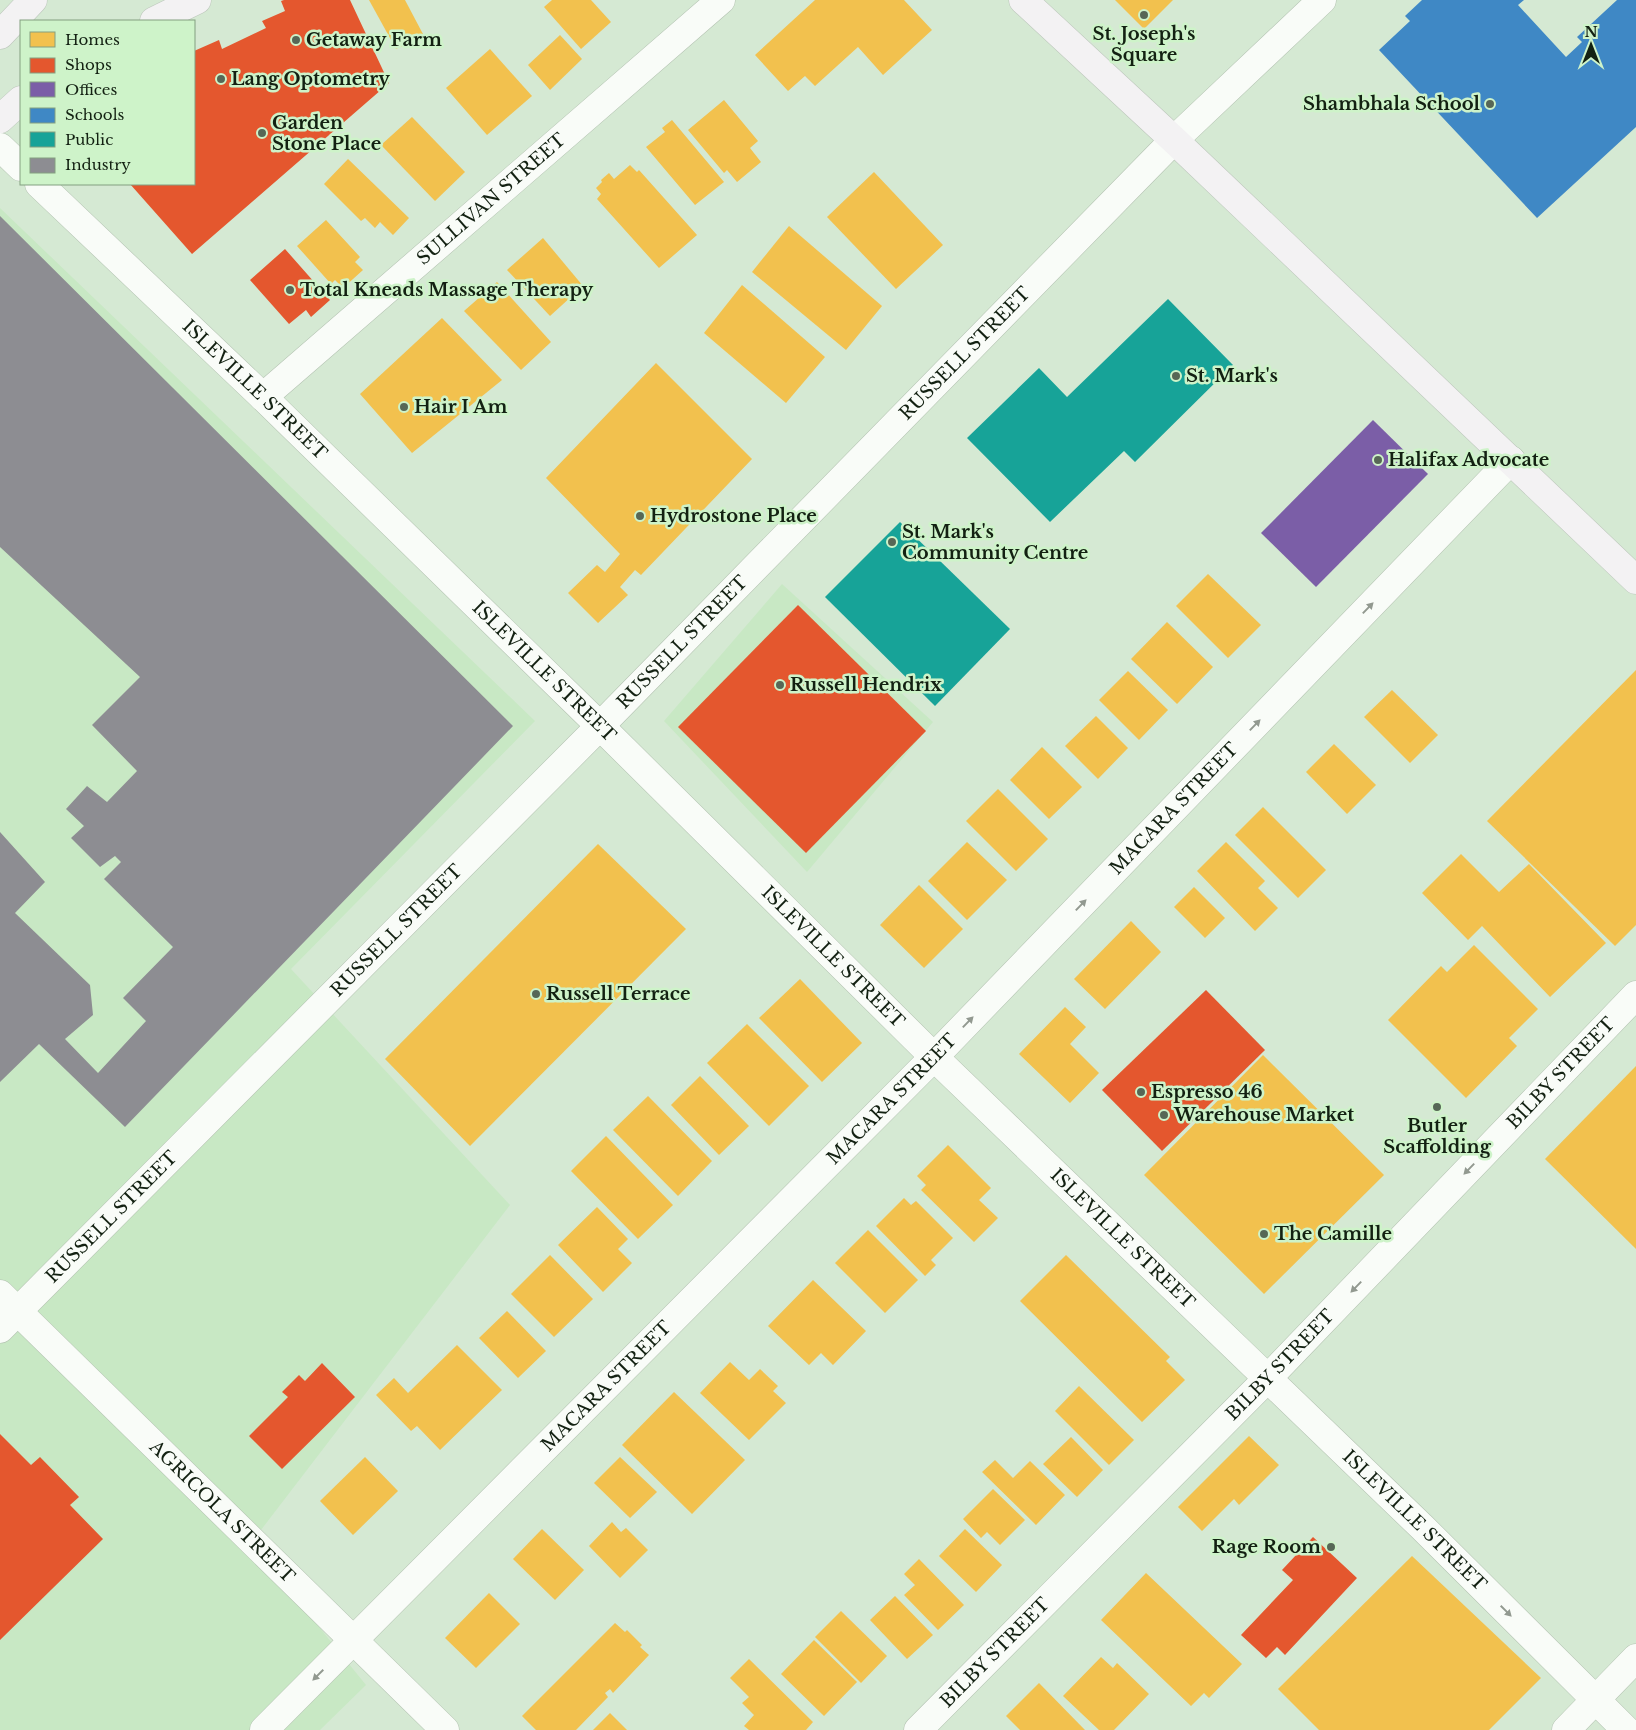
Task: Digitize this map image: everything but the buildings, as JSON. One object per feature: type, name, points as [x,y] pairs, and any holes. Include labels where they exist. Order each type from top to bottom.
[{"type":"main road","points":[[0,35],[33,0]]},
{"type":"main road","points":[[156,20],[197,0]]},
{"type":"main road","points":[[1023,0],[1174,140],[1636,580]]},
{"type":"main road","points":[[0,119],[20,101]]},
{"type":"street","name":"SULLIVAN STREET","points":[[263,397],[721,0]]},
{"type":"street","name":"RUSSELL STREET","points":[[6,1312],[600,726],[1174,140],[1322,0]]},
{"type":"street","points":[[0,147],[20,166]]},
{"type":"street","name":"ISLEVILLE STREET","points":[[40,185],[263,397],[600,726],[934,1057],[1422,1527],[1626,1730]]},
{"type":"street","name":"MACARA STREET","points":[[264,1730],[934,1057],[1511,460]]},
{"type":"street","name":"BILBY STREET","points":[[918,1730],[1268,1378],[1636,996]]},
{"type":"street","name":"AGRICOLA STREET","points":[[6,1312],[445,1730]]},
{"type":"street","points":[[1566,1730],[1636,1658]]},
{"type":"shaded area","points":[[0,208],[535,721],[291,969],[510,1205],[251,1543],[366,1685],[320,1730],[0,1730]]},
{"type":"shaded area","points":[[782,584],[933,722],[807,872],[664,721]]},
{"type":"place","name":"St. Joseph's Square","points":[[1144,15]]},
{"type":"place","name":"Getaway Farm","points":[[296,40]]},
{"type":"place","name":"Lang Optometry","points":[[221,79]]},
{"type":"place","name":"Shambhala School","points":[[1490,104]]},
{"type":"place","name":"Garden Stone Place","points":[[262,133]]},
{"type":"place","name":"Total Kneads Massage Therapy","points":[[290,290]]},
{"type":"place","name":"St. Mark's","points":[[1176,376]]},
{"type":"place","name":"Hair I Am","points":[[404,407]]},
{"type":"place","name":"Halifax Advocate","points":[[1378,460]]},
{"type":"place","name":"Hydrostone Place","points":[[640,516]]},
{"type":"place","name":"St. Mark's Community Centre","points":[[892,542]]},
{"type":"place","name":"Russell Hendrix","points":[[780,685]]},
{"type":"place","name":"Russell Terrace","points":[[536,994]]},
{"type":"place","name":"Espresso 46","points":[[1141,1092]]},
{"type":"place","name":"Butler Scaffolding","points":[[1437,1107]]},
{"type":"place","name":"Warehouse Market","points":[[1164,1115]]},
{"type":"place","name":"The Camille","points":[[1264,1234]]},
{"type":"place","name":"Rage Room","points":[[1331,1547]]}]
